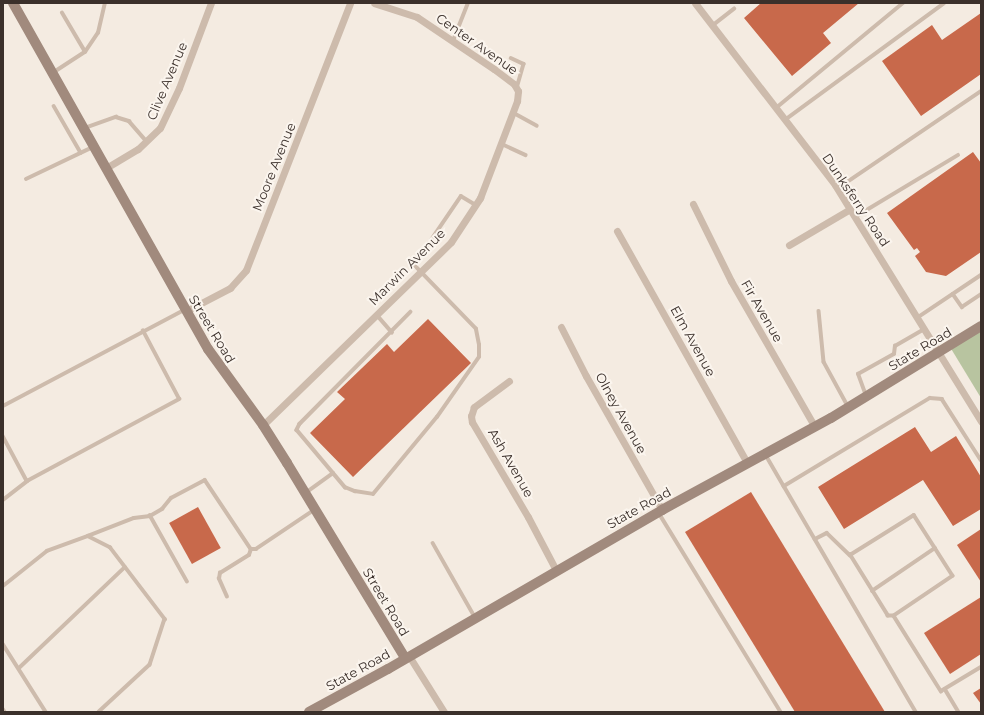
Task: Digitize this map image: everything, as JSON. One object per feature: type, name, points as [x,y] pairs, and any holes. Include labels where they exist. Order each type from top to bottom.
[{"type":"main road","name":"Street Road","points":[[13,3],[185,310],[217,363],[263,426],[407,657]]},
{"type":"main road","name":"State Road","points":[[312,711],[660,511],[815,427],[939,353],[981,326]]},
{"type":"street","name":"Clive Avenue","points":[[106,168],[147,142],[160,128],[170,109],[211,3]]},
{"type":"street","name":"Moore Avenue","points":[[185,310],[230,288],[246,270],[350,3]]},
{"type":"street","name":"Center Avenue","points":[[374,3],[417,17],[494,69],[517,90]]},
{"type":"street","name":"Dunksferry Road","points":[[695,3],[837,189],[981,421]]},
{"type":"street","name":"Marwin Avenue","points":[[263,426],[451,242],[476,205],[514,113],[517,90]]},
{"type":"street","name":"Fir Avenue","points":[[693,204],[731,281],[815,427]]},
{"type":"street","points":[[788,244],[850,210]]},
{"type":"street","name":"Elm Avenue","points":[[617,231],[747,463]]},
{"type":"street","name":"Olney Avenue","points":[[561,327],[586,376],[660,511]]},
{"type":"street","name":"Ash Avenue","points":[[509,381],[474,407],[471,416],[472,422],[528,517],[556,570]]},
{"type":"street","name":"Street Road","points":[[407,657],[444,712]]},
{"type":"lane","points":[[53,72],[85,52],[98,33],[105,3]]},
{"type":"lane","points":[[453,41],[468,3]]},
{"type":"lane","points":[[776,109],[903,3]]},
{"type":"lane","points":[[785,120],[944,3]]},
{"type":"lane","points":[[712,26],[734,9]]},
{"type":"lane","points":[[62,13],[85,52]]},
{"type":"lane","points":[[511,58],[524,64],[517,90]]},
{"type":"lane","points":[[837,189],[981,91]]},
{"type":"lane","points":[[54,106],[81,153]]},
{"type":"lane","points":[[514,113],[537,126]]},
{"type":"lane","points":[[84,128],[116,117],[129,121],[147,142]]},
{"type":"lane","points":[[502,144],[526,156]]},
{"type":"lane","points":[[26,179],[94,146]]},
{"type":"lane","points":[[855,218],[958,155]]},
{"type":"lane","points":[[411,312],[300,424],[297,430],[345,487],[355,491],[373,494],[436,417],[479,356],[479,345],[476,329],[422,270],[414,265],[461,196],[476,205]]},
{"type":"lane","points":[[918,318],[981,275]]},
{"type":"lane","points":[[953,294],[962,307],[981,294]]},
{"type":"lane","points":[[3,406],[185,310]]},
{"type":"lane","points":[[819,312],[824,362],[848,407]]},
{"type":"lane","points":[[377,315],[392,332]]},
{"type":"lane","points":[[866,397],[858,374],[894,354],[895,346],[924,329]]},
{"type":"lane","points":[[3,500],[27,481],[179,399],[143,332]]},
{"type":"lane","points":[[784,486],[930,398],[942,399],[981,460]]},
{"type":"lane","points":[[3,436],[27,481]]},
{"type":"lane","points":[[765,454],[916,712]]},
{"type":"lane","points":[[305,493],[333,473]]},
{"type":"lane","points":[[3,586],[47,551],[134,518],[150,516],[162,509],[171,498],[205,480],[251,549]]},
{"type":"lane","points":[[251,549],[260,548],[315,509]]},
{"type":"lane","points":[[660,511],[781,712]]},
{"type":"lane","points":[[815,539],[827,533],[850,555],[888,616],[894,616],[953,576],[914,515],[850,555]]},
{"type":"lane","points":[[150,516],[187,582]]},
{"type":"lane","points":[[88,536],[110,547],[165,618],[150,665],[99,712]]},
{"type":"lane","points":[[433,543],[475,617]]},
{"type":"lane","points":[[872,591],[935,548]]},
{"type":"lane","points":[[227,597],[219,579],[220,573],[249,555],[251,549]]},
{"type":"lane","points":[[18,668],[125,567]]},
{"type":"lane","points":[[894,616],[941,691],[981,667]]},
{"type":"lane","points":[[3,644],[46,712]]},
{"type":"lane","points":[[945,689],[959,712]]},
{"type":"green space","points":[[981,326],[981,398],[950,347]]},
{"type":"building","points":[[761,3],[859,3],[823,33],[831,43],[792,76],[744,18]]},
{"type":"building","points":[[981,13],[981,74],[921,116],[882,61],[932,25],[942,40]]},
{"type":"building","points":[[973,152],[981,163],[981,252],[946,276],[926,272],[915,256],[920,252],[917,248],[914,250],[887,213]]},
{"type":"building","points":[[428,319],[471,363],[353,477],[310,433],[345,399],[337,392],[387,344],[394,352]]},
{"type":"building","points":[[915,427],[931,452],[956,436],[981,477],[981,509],[953,526],[923,480],[844,529],[818,487]]},
{"type":"building","points":[[751,492],[885,712],[795,712],[685,532]]},
{"type":"building","points":[[198,507],[221,548],[192,564],[169,523]]},
{"type":"building","points":[[981,529],[981,582],[957,545]]},
{"type":"building","points":[[981,597],[981,654],[950,674],[924,633]]},
{"type":"building","points":[[981,688],[981,704],[973,693]]}]
